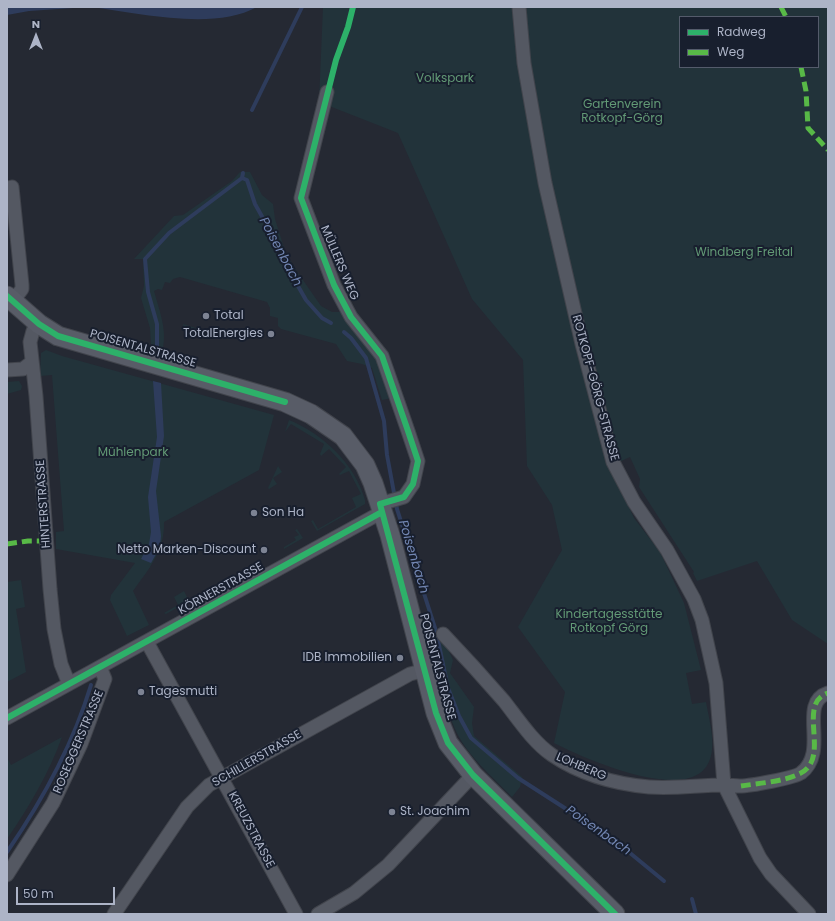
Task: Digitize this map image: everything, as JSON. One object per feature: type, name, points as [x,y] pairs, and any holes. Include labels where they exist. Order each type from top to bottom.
[{"type":"main road","name":"POISENTALSTRASSE","points":[[10,298],[39,324],[58,336],[285,402],[311,414],[343,436],[365,465],[388,504],[425,670],[436,713],[448,743],[473,775],[615,914]]},
{"type":"street","name":"ROTKOPF-GÖRG-STRASSE","points":[[519,7],[524,62],[545,183],[582,344],[613,462],[634,502],[667,550],[694,599],[702,620],[716,683],[724,785],[760,858],[771,874],[809,914]]},
{"type":"street","name":"MÜLLERS WEG","points":[[327,92],[301,198],[334,284],[351,317],[382,356],[418,461],[413,484],[404,497],[388,504]]},
{"type":"street","points":[[7,188],[12,188],[22,285],[22,289],[10,298]]},
{"type":"street","name":"HINTERSTRASSE","points":[[39,324],[34,331],[30,342],[36,396],[46,541],[54,629],[62,669],[69,684]]},
{"type":"street","points":[[7,370],[23,369],[32,362]]},
{"type":"street","name":"KÖRNERSTRASSE","points":[[7,718],[147,642],[388,504]]},
{"type":"street","name":"LOHBERG","points":[[443,634],[480,674],[537,741],[552,755],[572,766],[594,775],[649,787],[686,788],[724,785],[741,786],[800,774],[810,765],[814,756],[815,741],[813,715],[816,702],[828,693]]},
{"type":"street","name":"KREUZSTRASSE","points":[[147,642],[296,914]]},
{"type":"street","name":"ROSEGGERSTRASSE","points":[[7,875],[53,804],[74,760],[105,679],[100,667]]},
{"type":"street","name":"SCHILLERSTRASSE","points":[[114,914],[187,806],[206,788],[410,674],[425,670]]},
{"type":"street","points":[[318,914],[354,893],[388,865],[473,775]]},
{"type":"green space","points":[[323,7],[828,7],[828,644],[792,620],[757,561],[697,581],[693,573],[694,572],[639,487],[640,479],[630,457],[610,466],[634,518],[660,552],[684,603],[701,670],[686,673],[692,704],[706,702],[712,738],[712,753],[710,759],[700,773],[683,779],[661,779],[637,775],[588,759],[554,743],[565,692],[518,627],[562,550],[552,505],[527,466],[523,360],[472,299],[398,133],[319,102]]},
{"type":"green space","points":[[240,172],[250,172],[262,195],[273,204],[275,219],[286,254],[321,306],[332,312],[344,312],[380,358],[392,398],[382,400],[372,368],[347,361],[336,344],[281,329],[278,326],[278,318],[270,316],[270,308],[267,302],[180,277],[173,279],[170,283],[165,282],[162,290],[158,289],[154,291],[162,319],[164,341],[163,348],[151,345],[150,328],[141,298],[144,286],[143,259],[134,259],[174,216],[183,215],[232,181]]},
{"type":"green space","points":[[183,324],[202,330],[192,335],[185,332]]},
{"type":"green space","name":"Mühlenpark","points":[[46,350],[62,356],[274,415],[259,470],[164,522],[162,542],[155,559],[133,591],[149,625],[127,636],[110,600],[111,595],[135,563],[56,549],[56,532],[64,531],[52,375],[40,376],[41,353]]},
{"type":"green space","points":[[19,381],[22,386],[21,390],[7,394],[7,382]]},
{"type":"green space","points":[[289,420],[314,433],[336,452],[354,474],[365,500],[365,504],[317,531],[311,521],[313,520],[318,529],[356,507],[352,498],[361,494],[349,471],[340,475],[339,474],[346,467],[329,449],[321,456],[320,454],[324,444],[291,424],[285,432]]},
{"type":"green space","points":[[278,466],[282,472],[273,478],[277,484],[269,489],[268,488]]},
{"type":"green space","points":[[297,529],[303,538],[284,549],[284,547],[296,540],[294,537],[299,535],[295,530]]},
{"type":"green space","points":[[21,580],[25,607],[16,609],[26,672],[7,682],[7,582]]},
{"type":"green space","points":[[184,591],[189,601],[166,614],[164,613],[178,605],[174,597]]},
{"type":"green space","points":[[442,637],[453,660],[450,673],[474,707],[472,723],[474,736],[522,777],[520,787],[512,797],[473,757],[460,739],[455,729],[444,696],[434,638]]},
{"type":"green space","points":[[62,737],[38,790],[7,839],[7,757],[11,765]]},
{"type":"water","points":[[7,7],[88,7],[29,11],[7,15]]},
{"type":"water","points":[[91,7],[257,7],[239,14],[220,18],[198,19],[153,16]]},
{"type":"water","points":[[153,381],[161,383],[164,436],[156,491],[161,536],[160,547],[151,563],[141,559],[149,544],[151,532],[148,497],[157,437]]},
{"type":"waterway","name":"Poisenbach","points":[[252,110],[302,7]]},
{"type":"waterway","name":"Poisenbach","points":[[243,173],[242,178],[247,180],[255,204],[273,236],[282,258],[306,300],[322,318],[331,323]]},
{"type":"waterway","points":[[157,347],[157,324],[148,292],[145,259],[169,233],[242,178]]},
{"type":"waterway","name":"Poisenbach","points":[[344,332],[351,338],[366,358],[384,421],[387,455],[397,509],[436,631],[448,688],[459,716],[471,738],[518,778],[613,839],[664,881]]},
{"type":"waterway","points":[[7,852],[44,793],[66,751],[84,707],[91,685]]},
{"type":"waterway","name":"Poisenbach","points":[[692,899],[696,914]]},
{"type":"marked path","points":[[781,7],[786,16]]},
{"type":"marked path","points":[[801,68],[806,91],[808,128],[828,150]]},
{"type":"marked path","points":[[7,544],[28,541],[46,541]]},
{"type":"marked path","points":[[741,786],[785,779],[799,774],[809,767],[813,757],[814,708],[819,699],[828,693]]},
{"type":"cycle path","points":[[353,7],[348,27],[336,60],[301,198],[334,285],[351,317],[382,356],[418,461],[413,484],[404,497],[380,504],[436,713],[448,743],[473,775],[615,914]]},
{"type":"cycle path","points":[[7,296],[39,324],[58,336],[285,402]]},
{"type":"cycle path","points":[[7,718],[382,512]]},
{"type":"place","name":"Total","points":[[206,316]]},
{"type":"place","name":"TotalEnergies","points":[[271,334]]},
{"type":"place","name":"Son Ha","points":[[254,513]]},
{"type":"place","name":"Netto Marken-Discount","points":[[264,550]]},
{"type":"place","name":"IDB Immobilien","points":[[400,658]]},
{"type":"place","name":"Tagesmutti","points":[[141,692]]},
{"type":"place","name":"St. Joachim","points":[[392,812]]},
{"type":"park label","name":"Volkspark","points":[[445,79]]},
{"type":"park label","name":"Gartenverein Rotkopf-Görg","points":[[622,112]]},
{"type":"park label","name":"Windberg Freital","points":[[744,253]]},
{"type":"park label","name":"Kindertagesstätte Rotkopf Görg","points":[[609,622]]}]
